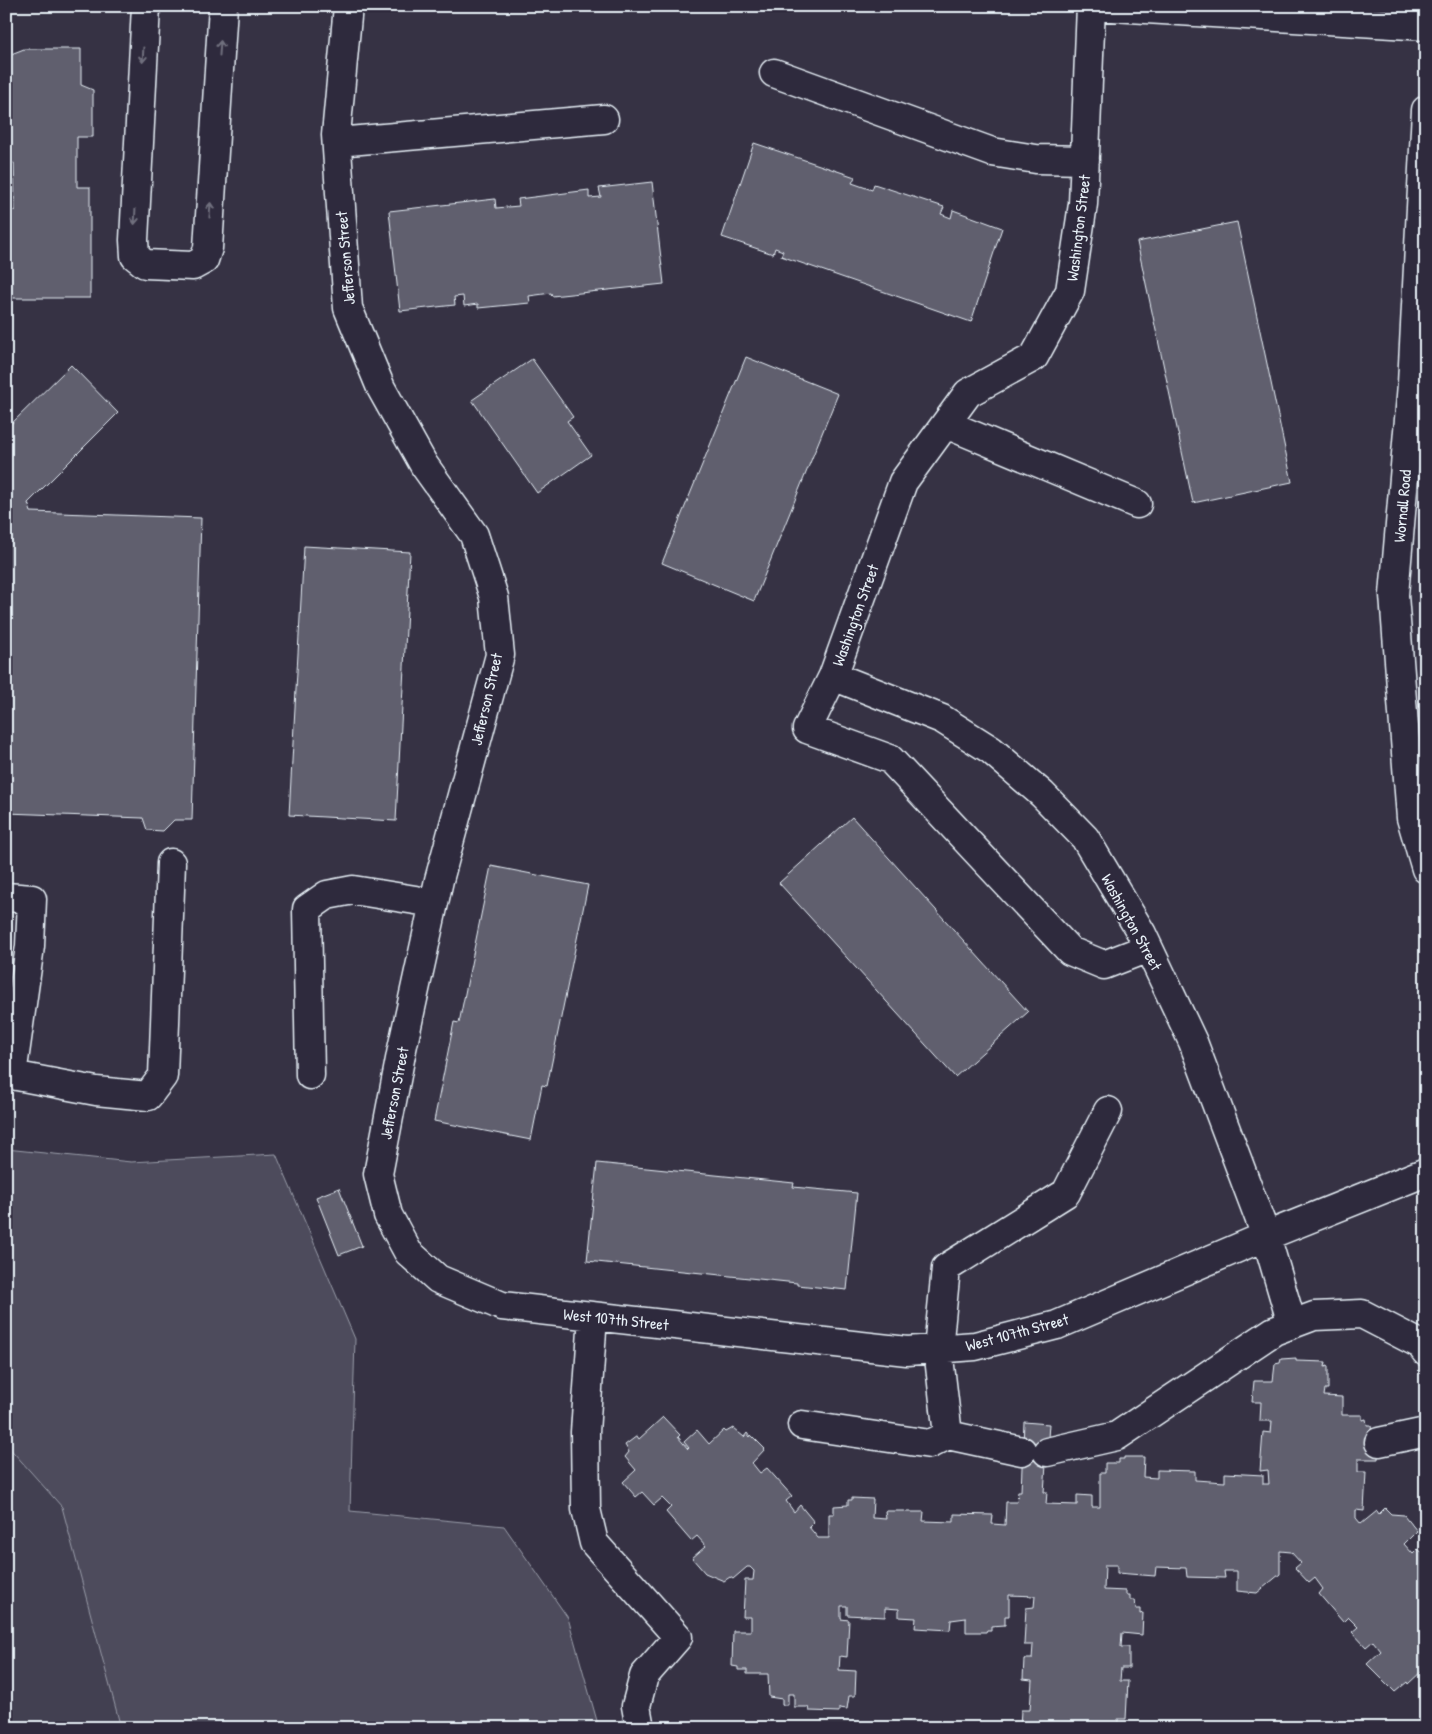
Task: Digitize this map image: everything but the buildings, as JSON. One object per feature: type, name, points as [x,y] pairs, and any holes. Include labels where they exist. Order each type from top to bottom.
[{"type":"street","points":[[146,6],[134,240],[135,256],[145,264],[193,266],[204,260],[208,248],[223,6]]},
{"type":"street","name":"Jefferson Street","points":[[348,6],[337,142],[348,308],[381,388],[414,448],[474,535],[494,597],[500,655],[434,903],[402,1050],[378,1174],[388,1215],[408,1252],[438,1279]]},
{"type":"street","name":"Washington Street","points":[[1091,6],[1083,204],[1070,291],[1034,356],[968,393],[903,482],[833,676],[942,719],[991,750],[1042,794],[1084,838],[1142,934],[1193,1042],[1266,1236],[1292,1324]]},
{"type":"street","points":[[1096,6],[1426,26]]},
{"type":"street","points":[[774,73],[992,152],[1036,159],[1085,160]]},
{"type":"street","name":"Wornall Road","points":[[1426,110],[1419,384],[1394,595],[1411,818],[1426,869]]},
{"type":"street","points":[[337,142],[604,119]]},
{"type":"street","points":[[946,424],[1138,504]]},
{"type":"street","points":[[833,676],[807,729],[890,759],[1070,951],[1104,965],[1148,948]]},
{"type":"street","points":[[6,897],[32,899],[30,946],[9,1075],[96,1091],[148,1096],[163,1076],[171,864]]},
{"type":"street","points":[[310,1076],[307,909],[327,895],[353,890],[434,903]]},
{"type":"street","points":[[948,1435],[938,1348],[946,1268],[1066,1193],[1108,1111]]},
{"type":"street","name":"West 107th Street","points":[[438,1279],[502,1306],[907,1351],[975,1346],[1057,1325],[1266,1236],[1426,1172]]},
{"type":"street","points":[[802,1425],[930,1444],[948,1435],[1035,1452],[1117,1436],[1274,1331],[1314,1316],[1362,1314],[1420,1344],[1426,1352]]},
{"type":"street","points":[[593,1316],[585,1432],[586,1508],[594,1543],[678,1637],[644,1676],[636,1706],[640,1728]]},
{"type":"street","points":[[1379,1442],[1426,1432]]},
{"type":"shaded area","points":[[6,1149],[131,1162],[276,1154],[355,1339],[350,1511],[504,1526],[568,1618],[599,1728],[121,1728],[62,1507],[6,1444]]},
{"type":"shaded area","points":[[6,1444],[62,1507],[121,1728],[6,1728]]}]
